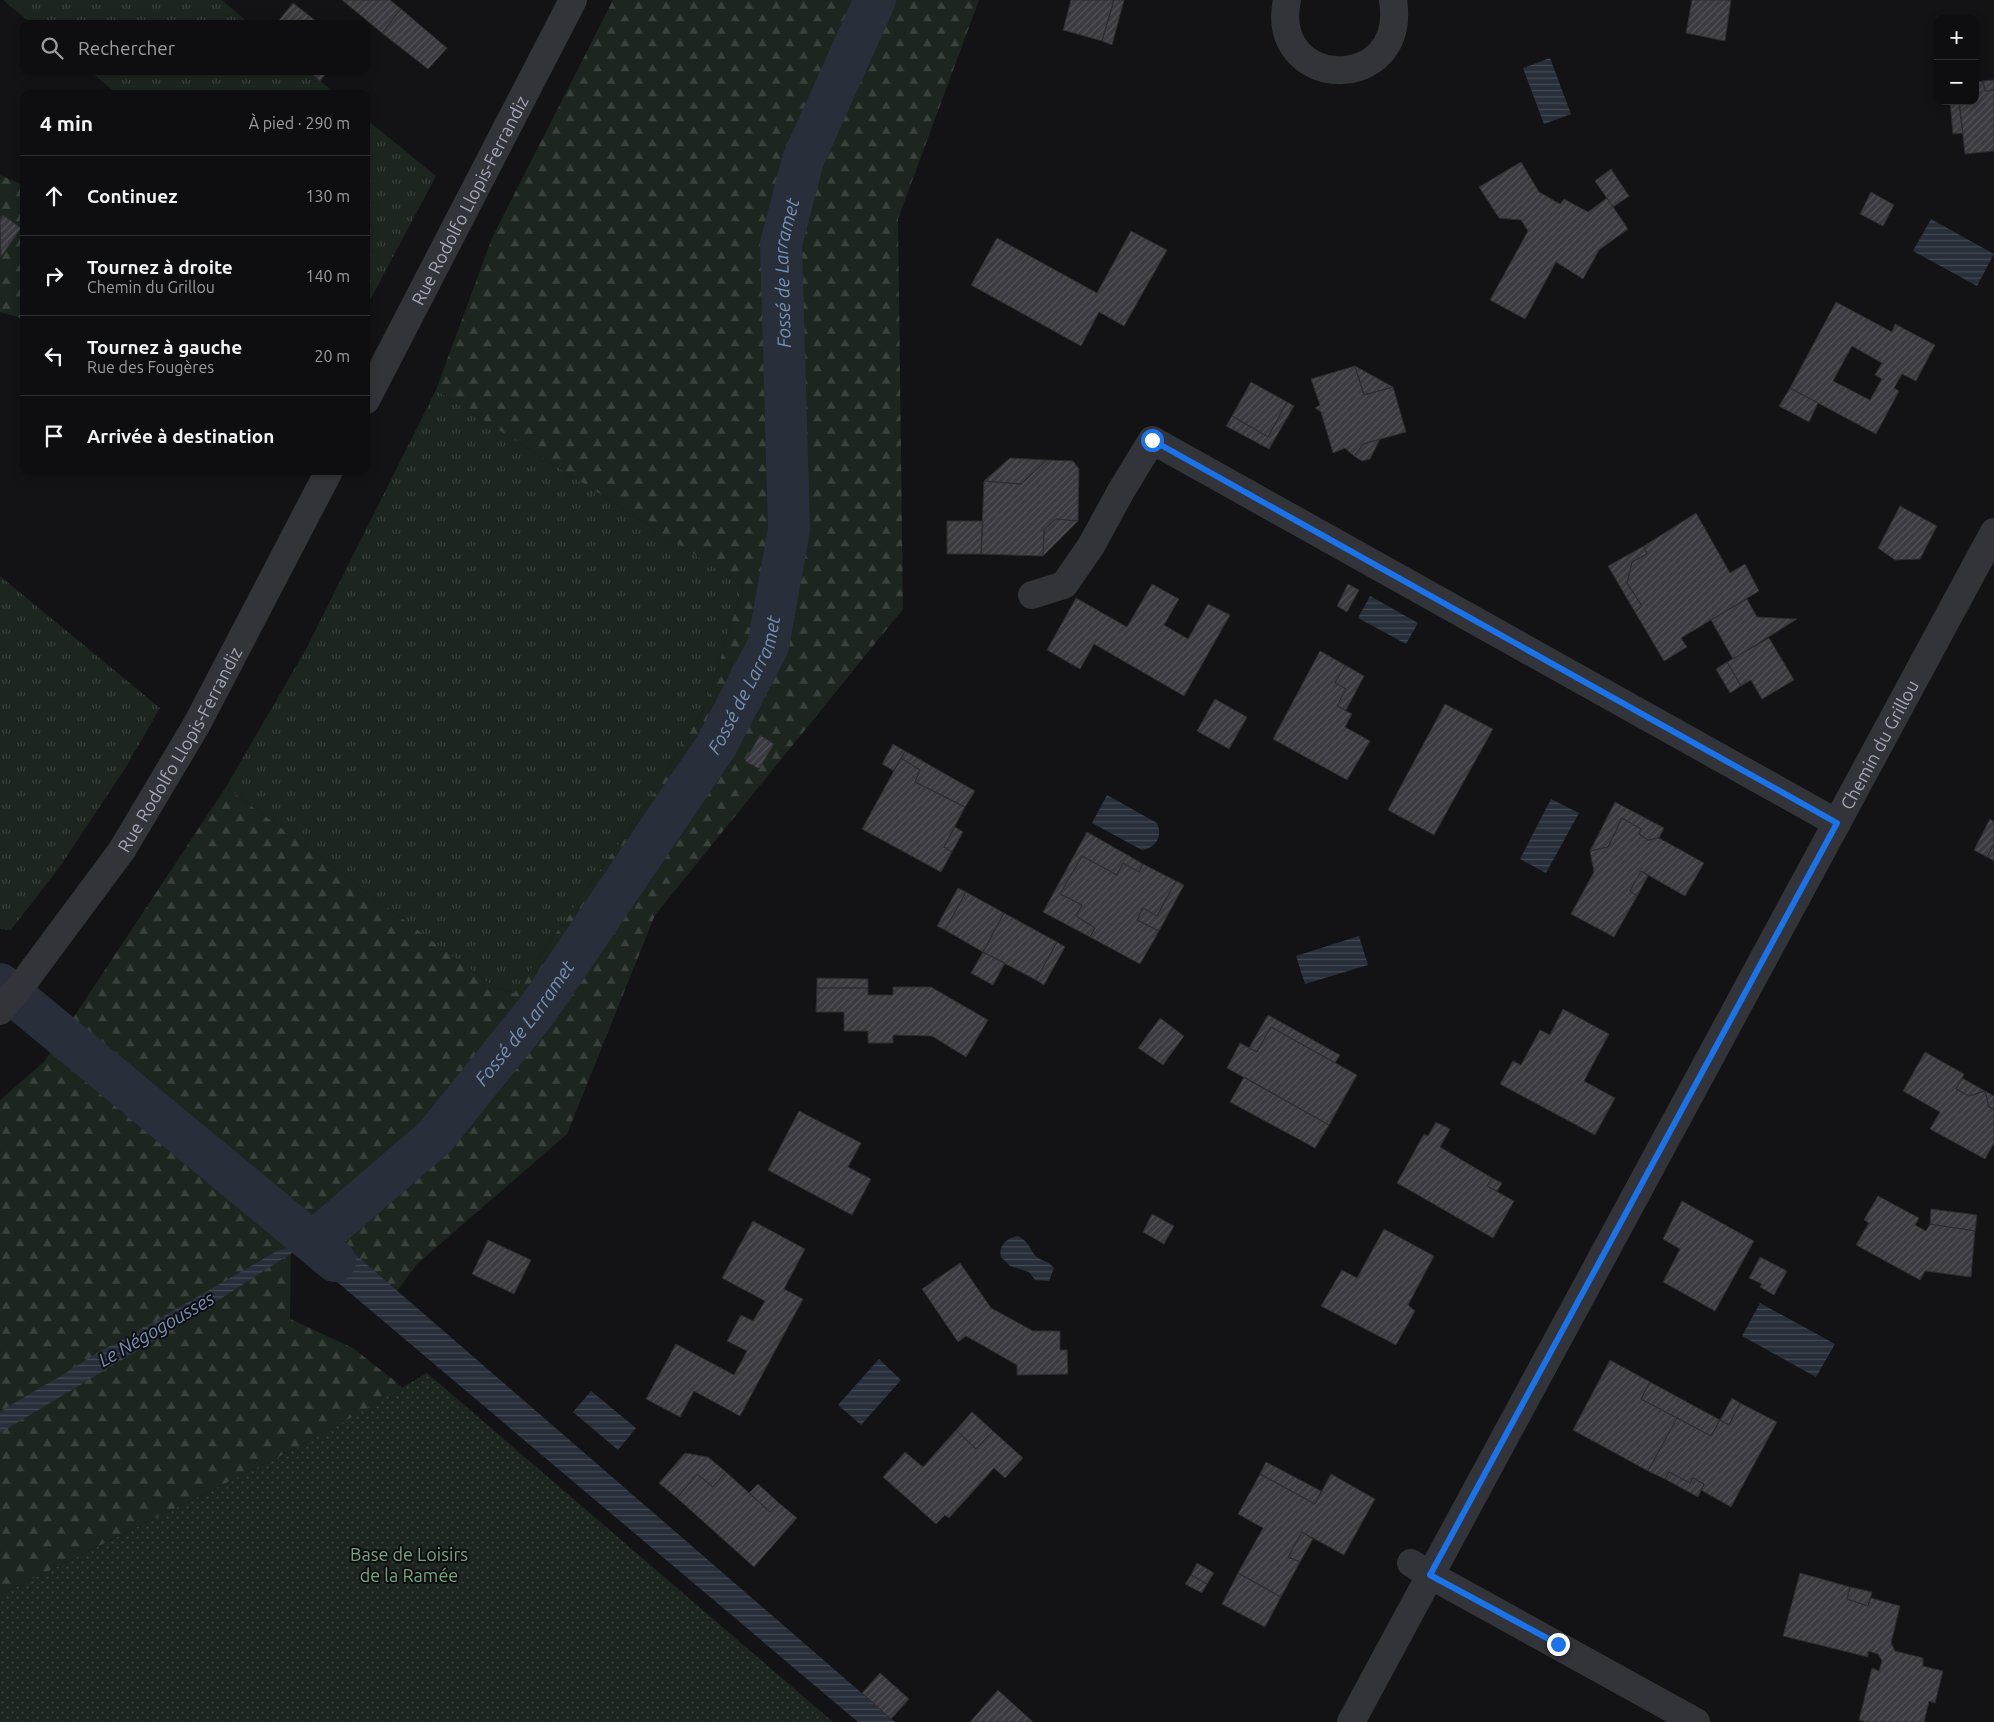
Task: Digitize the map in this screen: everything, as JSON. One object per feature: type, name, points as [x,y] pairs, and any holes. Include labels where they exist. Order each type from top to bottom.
[{"type":"street","name":"Rue Rodolfo Llopis-Ferrandiz","points":[[370,392],[573,0]]},
{"type":"street","points":[[1287,0],[1284,16],[1289,40],[1305,60],[1328,70],[1353,70],[1374,61],[1390,40],[1396,17],[1393,0]]},
{"type":"street","points":[[1032,595],[1064,585],[1091,546],[1152,440],[1837,823]]},
{"type":"street","name":"Rue Rodolfo Llopis-Ferrandiz","points":[[0,1011],[25,981],[127,842],[197,724],[327,475]]},
{"type":"street","name":"Chemin du Grillou","points":[[1351,1722],[1421,1569],[1837,823],[1994,532]]},
{"type":"street","points":[[1421,1569],[1696,1722]]},
{"type":"green space","points":[[3,0],[222,0],[245,20],[27,20]]},
{"type":"green space","points":[[613,0],[979,0],[898,219],[903,609],[655,915],[567,1134],[417,1264],[390,1300],[291,1232],[290,1319],[353,1348],[655,1587],[309,1442],[0,1595],[0,1100],[44,1062],[226,787],[494,987],[514,993],[652,796],[707,703],[743,585],[436,390],[492,238]]},
{"type":"green space","points":[[95,75],[313,75],[331,90],[112,90]]},
{"type":"green space","points":[[370,122],[436,176],[370,300]]},
{"type":"green space","points":[[0,175],[20,183],[20,318],[0,312]]},
{"type":"green space","points":[[436,390],[743,585],[707,703],[652,796],[514,993],[494,987],[226,787],[306,649]]},
{"type":"green space","points":[[0,576],[160,708],[126,767],[61,865],[11,930],[0,929]]},
{"type":"green space","name":"Base de Loisirs de la Ramée","points":[[427,1373],[833,1722],[0,1722],[0,1595],[309,1442]]},
{"type":"water","points":[[1550,58],[1571,114],[1544,124],[1523,68]]},
{"type":"water","points":[[1931,219],[1994,254],[1977,286],[1913,251]]},
{"type":"water","points":[[1370,596],[1418,623],[1406,644],[1358,618]]},
{"type":"water","points":[[1107,795],[1157,823],[1159,837],[1151,847],[1142,850],[1092,823]]},
{"type":"water","points":[[1551,799],[1579,813],[1546,873],[1520,859]]},
{"type":"water","points":[[1359,936],[1368,965],[1305,984],[1296,956]]},
{"type":"water","name":"Le Négogousses","points":[[314,1228],[334,1236],[895,1722],[858,1722],[298,1249],[170,1331],[0,1433],[0,1412],[87,1359],[277,1251],[291,1247]]},
{"type":"water","points":[[1018,1236],[1028,1244],[1037,1257],[1054,1268],[1049,1281],[1035,1280],[1029,1272],[1010,1266],[1001,1257],[1000,1253],[1004,1243],[1010,1238]]},
{"type":"water","points":[[1760,1303],[1835,1344],[1816,1377],[1742,1336]]},
{"type":"water","points":[[879,1359],[901,1380],[861,1425],[838,1405]]},
{"type":"water","points":[[591,1391],[636,1428],[618,1450],[573,1412]]},
{"type":"building","points":[[342,0],[390,0],[401,9],[382,33],[370,23],[370,20],[366,20]]},
{"type":"building","points":[[1071,0],[1114,0],[1102,41],[1063,30]]},
{"type":"building","points":[[1114,0],[1124,0],[1112,45],[1102,41]]},
{"type":"building","points":[[1692,0],[1731,0],[1725,41],[1686,33]]},
{"type":"building","points":[[293,3],[315,20],[279,20]]},
{"type":"building","points":[[401,9],[447,48],[428,69],[382,33]]},
{"type":"building","points":[[313,75],[325,75],[320,81]]},
{"type":"building","points":[[1994,80],[1994,90],[1985,91],[1983,81]]},
{"type":"building","points":[[1983,81],[1985,91],[1994,90],[1994,151],[1965,154],[1959,105],[1979,105],[1979,82]]},
{"type":"building","points":[[1950,105],[1960,105],[1963,133],[1953,134]]},
{"type":"building","points":[[1521,162],[1539,192],[1560,204],[1564,199],[1588,212],[1607,198],[1628,229],[1599,250],[1583,279],[1556,262],[1525,319],[1490,300],[1528,231],[1521,220],[1499,218],[1479,187]]},
{"type":"building","points":[[1611,169],[1629,196],[1613,207],[1595,181]]},
{"type":"building","points":[[1871,192],[1894,205],[1883,226],[1860,214]]},
{"type":"building","points":[[3,215],[20,227],[1,257],[0,220]]},
{"type":"building","points":[[1131,231],[1167,250],[1124,326],[1099,312],[1081,346],[971,285],[997,238],[1097,293]]},
{"type":"building","points":[[1836,302],[1892,332],[1895,324],[1935,345],[1916,381],[1902,374],[1894,388],[1899,391],[1876,434],[1790,388]],"holes":[[[1852,346],[1882,363],[1875,375],[1882,379],[1870,400],[1833,381]]]},
{"type":"building","points":[[1355,366],[1364,395],[1393,387],[1406,432],[1363,444],[1354,456],[1345,448],[1333,453],[1321,412],[1315,408],[1320,405],[1311,379]]},
{"type":"building","points":[[1355,366],[1393,387],[1364,395]]},
{"type":"building","points":[[1251,382],[1287,402],[1268,437],[1232,416]]},
{"type":"building","points":[[1790,388],[1818,403],[1809,422],[1779,406]]},
{"type":"building","points":[[1287,402],[1294,406],[1269,449],[1226,426],[1232,416],[1268,437]]},
{"type":"building","points":[[1380,439],[1370,459],[1362,461],[1354,456],[1363,444]]},
{"type":"building","points":[[1010,458],[1047,460],[1021,484],[984,481]]},
{"type":"building","points":[[1047,460],[1073,461],[1079,469],[1078,521],[1056,519],[1044,530],[1043,556],[981,554],[984,481],[1021,484]]},
{"type":"building","points":[[1900,506],[1937,526],[1920,559],[1895,560],[1878,548]]},
{"type":"building","points":[[1696,513],[1730,573],[1745,564],[1759,591],[1681,638],[1687,647],[1664,661],[1635,612],[1642,606],[1627,583],[1632,562],[1647,554],[1644,546]]},
{"type":"building","points":[[1056,519],[1078,521],[1043,556],[1044,530]]},
{"type":"building","points":[[947,521],[983,521],[981,554],[947,554]]},
{"type":"building","points":[[1644,546],[1647,554],[1632,562],[1627,583],[1642,606],[1635,612],[1608,566]]},
{"type":"building","points":[[1152,584],[1179,599],[1164,625],[1188,639],[1208,604],[1230,615],[1184,696],[1094,644],[1080,669],[1047,650],[1076,598],[1127,627]]},
{"type":"building","points":[[1348,584],[1359,590],[1347,612],[1337,606]]},
{"type":"building","points":[[1747,599],[1757,617],[1797,619],[1733,659],[1711,620]]},
{"type":"building","points":[[1769,638],[1794,680],[1762,699],[1751,680],[1741,686],[1727,662]]},
{"type":"building","points":[[1320,651],[1345,665],[1335,683],[1346,689],[1337,706],[1352,714],[1345,727],[1370,741],[1347,780],[1273,739]]},
{"type":"building","points":[[1727,662],[1741,686],[1730,693],[1716,669]]},
{"type":"building","points":[[1345,665],[1364,676],[1346,710],[1337,706],[1346,689],[1335,683]]},
{"type":"building","points":[[1215,699],[1247,717],[1229,749],[1197,731]]},
{"type":"building","points":[[1445,704],[1493,729],[1434,835],[1388,810]]},
{"type":"building","points":[[760,735],[774,744],[759,769],[745,761]]},
{"type":"building","points":[[893,744],[905,751],[894,771],[882,764]]},
{"type":"building","points":[[905,751],[975,791],[965,807],[915,782],[920,770],[901,758]]},
{"type":"building","points":[[901,758],[920,770],[915,782],[965,807],[944,847],[952,852],[941,872],[862,829]]},
{"type":"building","points":[[1615,802],[1664,828],[1659,838],[1648,840],[1639,834],[1641,829],[1622,818],[1608,847],[1590,851]]},
{"type":"building","points":[[1622,818],[1641,829],[1639,834],[1648,840],[1659,838],[1704,863],[1685,896],[1641,871],[1630,891],[1637,896],[1614,937],[1571,914],[1594,872],[1590,851],[1608,847]]},
{"type":"building","points":[[1990,819],[1994,822],[1994,844],[1987,857],[1974,850]]},
{"type":"building","points":[[955,827],[963,832],[952,852],[944,847]]},
{"type":"building","points":[[1087,832],[1143,864],[1139,872],[1123,863],[1117,875],[1082,856],[1060,894],[1082,905],[1076,916],[1095,928],[1090,937],[1043,912]]},
{"type":"building","points":[[1994,844],[1994,861],[1987,857]]},
{"type":"building","points":[[1082,856],[1117,875],[1123,863],[1139,872],[1143,864],[1176,881],[1157,916],[1143,908],[1137,920],[1159,931],[1140,964],[1090,937],[1095,928],[1076,916],[1082,905],[1060,894]]},
{"type":"building","points":[[1641,871],[1648,876],[1637,896],[1630,891]]},
{"type":"building","points":[[1176,881],[1184,885],[1159,931],[1137,920],[1143,908],[1157,916]]},
{"type":"building","points":[[958,888],[966,892],[945,930],[937,926]]},
{"type":"building","points":[[966,892],[1004,913],[983,952],[945,930]]},
{"type":"building","points":[[1004,913],[1057,942],[1036,980],[983,952]]},
{"type":"building","points":[[1057,942],[1065,947],[1044,985],[1036,980]]},
{"type":"building","points":[[983,952],[1005,963],[993,985],[971,973]]},
{"type":"building","points":[[817,978],[868,979],[868,988],[817,988]]},
{"type":"building","points":[[893,987],[931,987],[988,1020],[966,1057],[932,1036],[893,1035],[893,1043],[868,1043],[868,1031],[844,1031],[844,1012],[816,1012],[817,988],[868,988],[868,995],[893,995]]},
{"type":"building","points":[[1563,1009],[1609,1034],[1584,1081],[1615,1098],[1595,1135],[1500,1084],[1513,1061],[1521,1065],[1540,1030],[1550,1035]]},
{"type":"building","points":[[1268,1015],[1340,1055],[1335,1063],[1271,1027],[1257,1052],[1249,1048]]},
{"type":"building","points":[[1160,1018],[1184,1036],[1163,1065],[1138,1048]]},
{"type":"building","points":[[1271,1027],[1357,1075],[1329,1125],[1227,1068],[1240,1043],[1257,1052]]},
{"type":"building","points":[[1925,1052],[1964,1074],[1956,1089],[1969,1096],[1985,1091],[1989,1107],[1994,1109],[1994,1143],[1985,1159],[1930,1129],[1940,1112],[1903,1091]]},
{"type":"building","points":[[1244,1077],[1329,1125],[1315,1148],[1230,1102]]},
{"type":"building","points":[[1962,1078],[1985,1091],[1969,1096],[1956,1089]]},
{"type":"building","points":[[1985,1091],[1994,1096],[1994,1109],[1989,1107]]},
{"type":"building","points":[[799,1111],[861,1143],[848,1167],[871,1179],[852,1215],[768,1170]]},
{"type":"building","points":[[1436,1122],[1450,1129],[1440,1147],[1492,1178],[1487,1186],[1514,1201],[1493,1238],[1397,1183],[1424,1134],[1428,1136]]},
{"type":"building","points":[[1492,1178],[1502,1183],[1497,1191],[1487,1186]]},
{"type":"building","points":[[1878,1196],[1919,1218],[1915,1225],[1926,1231],[1930,1224],[1975,1231],[1971,1277],[1925,1271],[1920,1280],[1856,1245],[1869,1223],[1864,1220]]},
{"type":"building","points":[[1682,1201],[1754,1241],[1715,1311],[1663,1282],[1680,1249],[1663,1239]]},
{"type":"building","points":[[1931,1209],[1977,1215],[1975,1231],[1930,1224]]},
{"type":"building","points":[[1152,1214],[1174,1226],[1164,1244],[1143,1232]]},
{"type":"building","points":[[753,1221],[805,1249],[784,1289],[803,1299],[740,1416],[694,1391],[680,1417],[646,1399],[676,1344],[734,1375],[747,1351],[727,1341],[741,1315],[753,1321],[765,1301],[722,1278]]},
{"type":"building","points":[[1384,1229],[1434,1256],[1408,1305],[1415,1311],[1396,1345],[1321,1306],[1342,1270],[1357,1278]]},
{"type":"building","points":[[488,1240],[531,1260],[514,1294],[472,1274]]},
{"type":"building","points":[[1760,1257],[1787,1271],[1774,1295],[1760,1287],[1762,1284],[1749,1278]]},
{"type":"building","points":[[960,1263],[991,1308],[1033,1331],[1060,1331],[1060,1350],[1067,1350],[1068,1374],[1017,1375],[1017,1365],[966,1336],[958,1342],[922,1289]]},
{"type":"building","points":[[1610,1360],[1650,1382],[1641,1399],[1677,1418],[1648,1471],[1573,1430]]},
{"type":"building","points":[[1650,1382],[1720,1420],[1711,1436],[1641,1399]]},
{"type":"building","points":[[1732,1398],[1740,1403],[1729,1425],[1720,1420]]},
{"type":"building","points":[[1740,1403],[1777,1422],[1731,1507],[1701,1490],[1704,1484],[1693,1478],[1690,1483],[1669,1472],[1665,1479],[1648,1471],[1677,1418],[1711,1436],[1720,1420],[1729,1425]]},
{"type":"building","points":[[972,1412],[993,1431],[976,1449],[956,1430]]},
{"type":"building","points":[[956,1430],[976,1449],[993,1431],[1023,1458],[1005,1478],[994,1468],[949,1518],[945,1515],[936,1524],[883,1477],[905,1452],[923,1467]]},
{"type":"building","points":[[685,1453],[708,1457],[726,1472],[713,1487],[697,1474],[677,1498],[659,1483]]},
{"type":"building","points":[[1266,1462],[1321,1491],[1315,1504],[1260,1474]]},
{"type":"building","points":[[726,1472],[770,1512],[779,1503],[797,1518],[754,1567],[677,1498],[697,1474],[713,1487]]},
{"type":"building","points":[[1669,1472],[1690,1483],[1693,1478],[1704,1484],[1698,1497],[1665,1479]]},
{"type":"building","points":[[1260,1474],[1315,1504],[1331,1474],[1375,1499],[1344,1555],[1302,1532],[1288,1557],[1300,1562],[1281,1597],[1238,1573],[1263,1528],[1238,1514]]},
{"type":"building","points":[[758,1484],[779,1503],[770,1512],[749,1493]]},
{"type":"building","points":[[1302,1532],[1313,1539],[1300,1562],[1288,1557]]},
{"type":"building","points":[[1197,1563],[1214,1573],[1207,1584],[1191,1575]]},
{"type":"building","points":[[1238,1573],[1281,1597],[1265,1627],[1222,1604]]},
{"type":"building","points":[[1800,1573],[1850,1587],[1847,1599],[1868,1606],[1871,1598],[1900,1606],[1891,1643],[1895,1651],[1923,1658],[1923,1666],[1943,1671],[1935,1703],[1929,1701],[1924,1722],[1867,1722],[1859,1720],[1872,1668],[1879,1671],[1882,1661],[1878,1654],[1868,1651],[1868,1657],[1783,1636]]},
{"type":"building","points":[[1191,1575],[1207,1584],[1202,1593],[1185,1584]]},
{"type":"building","points":[[1850,1587],[1872,1592],[1868,1606],[1847,1599]]},
{"type":"building","points":[[880,1673],[909,1699],[891,1719],[862,1693]]},
{"type":"building","points":[[998,1690],[1033,1722],[970,1722]]},
{"type":"waterway","name":"Fossé de Larramet","points":[[313,1242],[435,1137],[538,1009],[716,746],[768,646],[789,530],[781,244],[803,160],[875,0]]},
{"type":"waterway","points":[[0,984],[335,1261]]},
{"type":"route","points":[[1152,440],[1837,823],[1430,1575],[1558,1644]]}]
